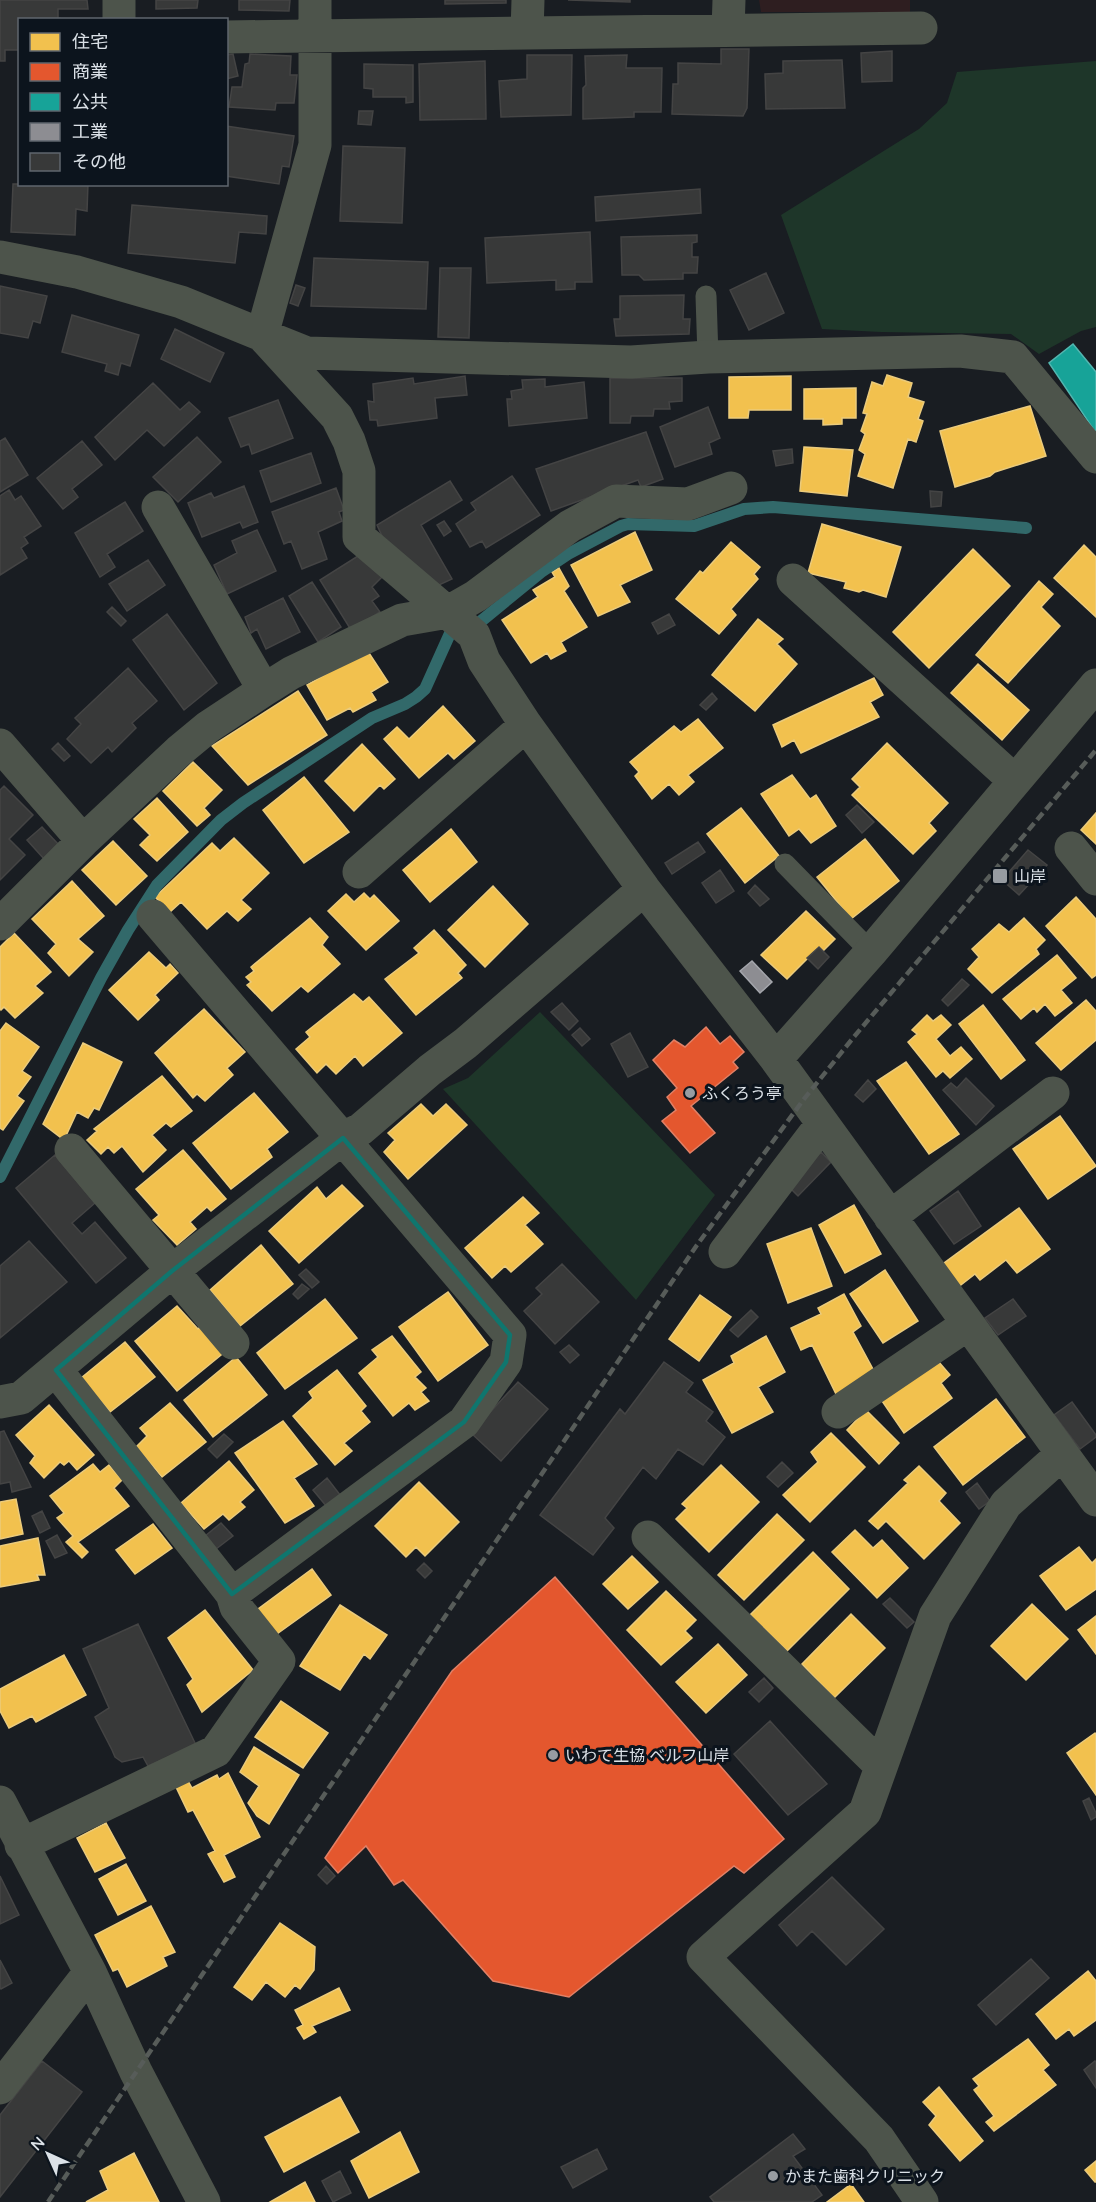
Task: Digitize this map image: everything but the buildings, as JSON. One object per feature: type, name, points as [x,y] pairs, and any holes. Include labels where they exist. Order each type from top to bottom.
[{"type":"street","points":[[118,18],[119,0]]},
{"type":"street","points":[[262,335],[315,145],[315,0]]},
{"type":"street","points":[[528,0],[528,33]]},
{"type":"street","points":[[228,37],[528,33],[728,15],[921,28]]},
{"type":"street","points":[[0,257],[77,272],[180,302],[307,353],[631,362],[708,357],[960,351],[1013,357],[1096,457]]},
{"type":"street","points":[[262,335],[337,417],[349,441],[358,471],[359,537],[474,635],[484,661],[526,725],[644,889],[776,1059],[1096,1500]]},
{"type":"street","points":[[0,924],[83,841],[179,751],[208,727],[291,673],[402,620],[448,612],[476,596],[570,526],[616,501],[687,504],[731,488]]},
{"type":"street","points":[[158,507],[264,690]]},
{"type":"street","points":[[793,580],[1015,781]]},
{"type":"street","points":[[776,1059],[872,952],[1096,685]]},
{"type":"street","points":[[358,872],[526,725]]},
{"type":"street","points":[[0,746],[83,841]]},
{"type":"street","points":[[1071,848],[1096,879]]},
{"type":"street","points":[[0,1402],[21,1398],[172,1271],[343,1138],[361,1129],[430,1070],[466,1043],[644,889]]},
{"type":"street","points":[[153,916],[510,1335],[506,1362],[464,1422],[232,1594]]},
{"type":"street","points":[[890,1217],[1053,1093]]},
{"type":"street","points":[[724,1252],[822,1124]]},
{"type":"street","points":[[71,1150],[233,1343]]},
{"type":"street","points":[[838,1412],[968,1324]]},
{"type":"street","points":[[21,1845],[216,1751],[279,1661],[236,1607],[232,1594],[56,1370]]},
{"type":"street","points":[[922,2202],[879,2139],[703,1957],[865,1812],[935,1616],[1006,1504],[1062,1454]]},
{"type":"street","points":[[648,1537],[881,1766]]},
{"type":"street","points":[[0,1802],[90,1972],[136,2072],[204,2202]]},
{"type":"street","points":[[0,2088],[90,1972]]},
{"type":"lane","points":[[706,296],[708,357]]},
{"type":"lane","points":[[784,864],[872,952]]},
{"type":"highlighted area","points":[[343,1138],[510,1335],[506,1362],[464,1422],[232,1594],[56,1370],[172,1271]]},
{"type":"shaded area","points":[[759,0],[910,0],[910,12],[761,12]]},
{"type":"green space","points":[[1096,61],[1096,327],[1081,331],[1039,354],[1011,334],[822,329],[781,215],[919,129],[947,103],[957,72]]},
{"type":"green space","points":[[540,1012],[715,1195],[636,1300],[443,1089],[468,1078]]},
{"type":"waterway","points":[[480,622],[541,572],[568,554],[628,524],[694,526],[744,509],[773,507],[1026,528]]},
{"type":"waterway","points":[[0,1177],[101,978],[157,885],[221,820],[243,803],[372,718],[416,697],[425,689],[452,629]]},
{"type":"railway","points":[[48,2202],[697,1245],[804,1099],[853,1038],[1096,750]]},
{"type":"place","name":"山岸","points":[[1000,876]]},
{"type":"place","name":"ふくろう亭","points":[[690,1093]]},
{"type":"place","name":"いわて生協 ベルフ山岸","points":[[553,1755]]},
{"type":"place","name":"かまた歯科クリニック","points":[[773,2176]]}]
